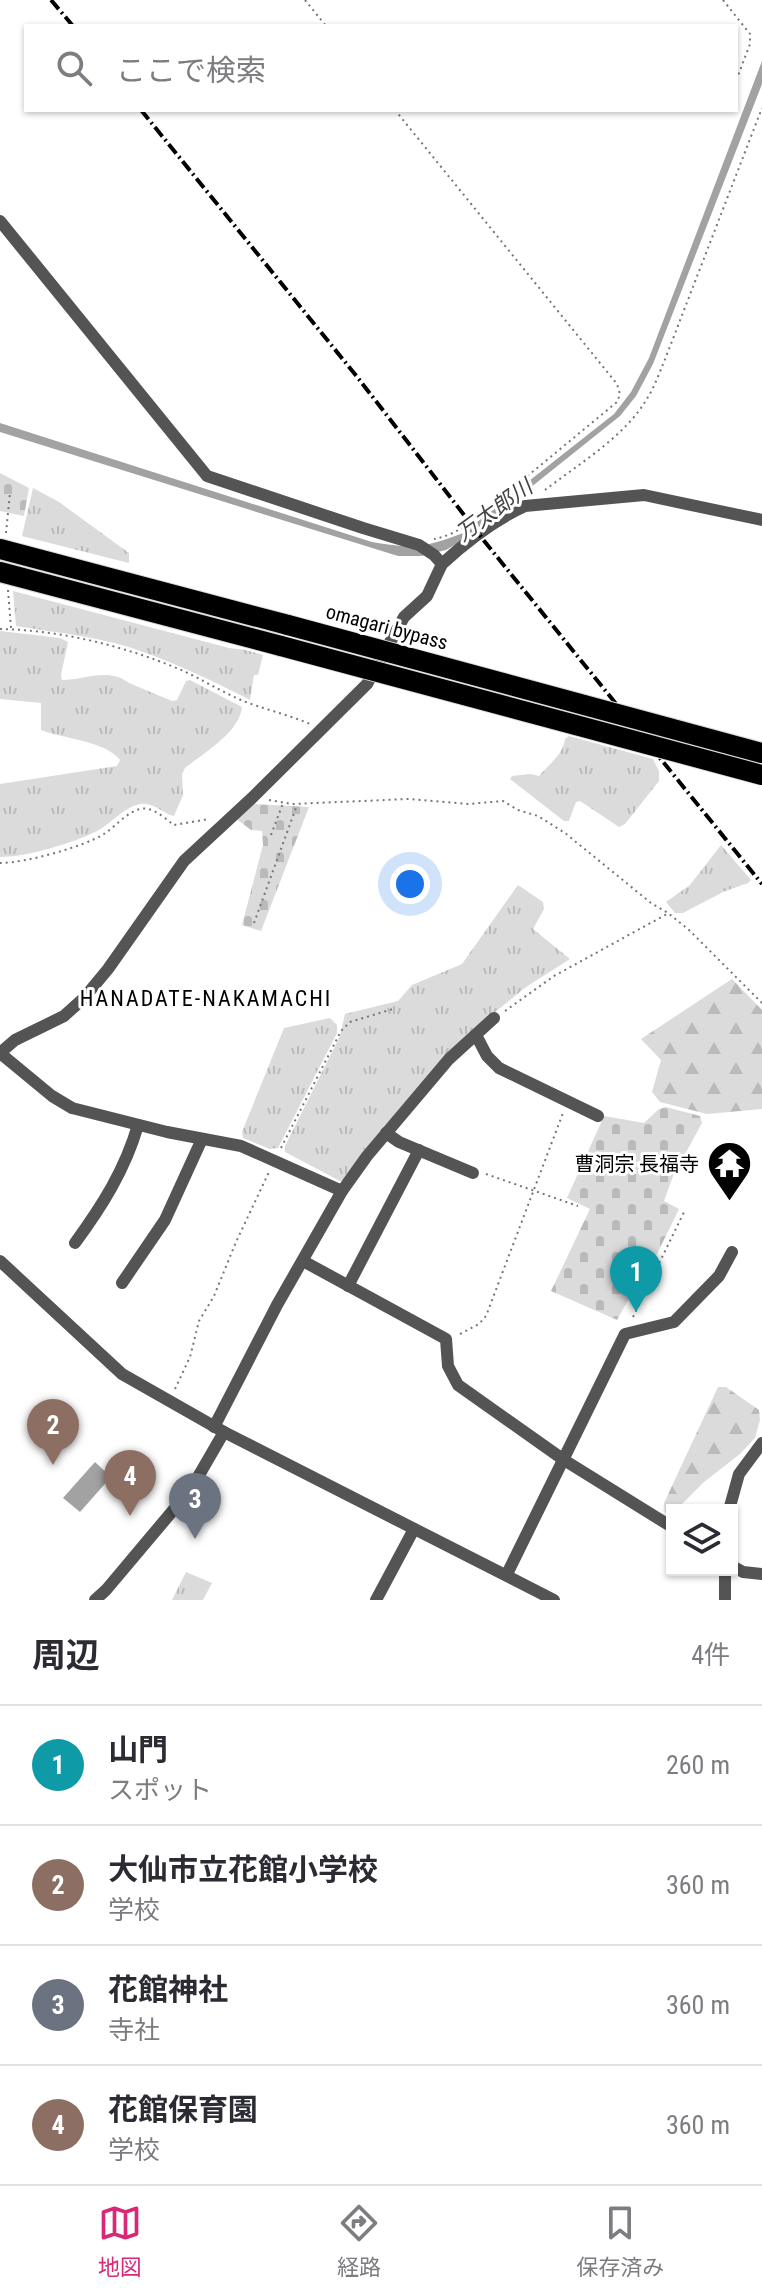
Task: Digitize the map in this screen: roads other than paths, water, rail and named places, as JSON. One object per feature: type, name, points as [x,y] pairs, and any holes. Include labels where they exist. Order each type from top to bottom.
[{"type":"highway","name":"omagari bypass","points":[[3,541],[288,625],[762,753]]},
{"type":"highway","points":[[4,581],[281,646],[762,775]]},
{"type":"street","points":[[0,221],[207,476],[416,544],[438,559]]},
{"type":"street","points":[[342,1191],[241,1146],[72,1108],[52,1096],[0,1053],[15,1040],[64,1016],[84,998],[184,861],[367,684],[404,617],[427,596],[438,559],[507,514],[525,506],[644,495],[762,520]]},
{"type":"street","points":[[95,1600],[191,1489],[277,1305],[342,1191],[449,1059],[494,1018]]},
{"type":"street","points":[[476,1035],[487,1056],[499,1068],[598,1116]]},
{"type":"street","points":[[75,1243],[99,1211],[120,1174],[138,1125]]},
{"type":"street","points":[[386,1133],[399,1142],[473,1173]]},
{"type":"street","points":[[122,1283],[165,1220],[202,1139]]},
{"type":"street","points":[[348,1286],[419,1150]]},
{"type":"street","points":[[507,1574],[625,1335],[674,1322],[719,1276],[732,1252]]},
{"type":"street","points":[[0,1261],[122,1374],[219,1429],[554,1600]]},
{"type":"street","points":[[303,1261],[446,1339],[448,1366],[458,1385],[564,1460],[666,1523]]},
{"type":"street","points":[[731,1504],[739,1474],[762,1443]]},
{"type":"street","points":[[376,1600],[414,1529]]},
{"type":"street","points":[[738,1569],[762,1574]]},
{"type":"street","points":[[725,1576],[725,1600]]},
{"type":"water","name":"万太郎川","points":[[762,61],[762,84],[653,364],[636,396],[620,416],[470,536],[446,550],[421,556],[398,556],[0,432],[0,423],[372,542],[418,546],[463,533],[614,414],[631,392],[649,358]]},
{"type":"water","points":[[95,1462],[111,1477],[80,1512],[63,1498]]},
{"type":"railway","points":[[51,0],[71,24]]},
{"type":"railway","points":[[143,112],[762,884]]},
{"type":"place","name":"曹洞宗 長福寺","points":[[730,1203]]},
{"type":"place","name":"山門","points":[[636,1312]]},
{"type":"place","name":"大仙市立花館小学校","points":[[53,1465]]},
{"type":"place","name":"花館保育園","points":[[130,1516]]},
{"type":"place","name":"花館神社","points":[[195,1539]]},
{"type":"district","name":"HANADATE-NAKAMACHI","points":[[206,998]]}]
